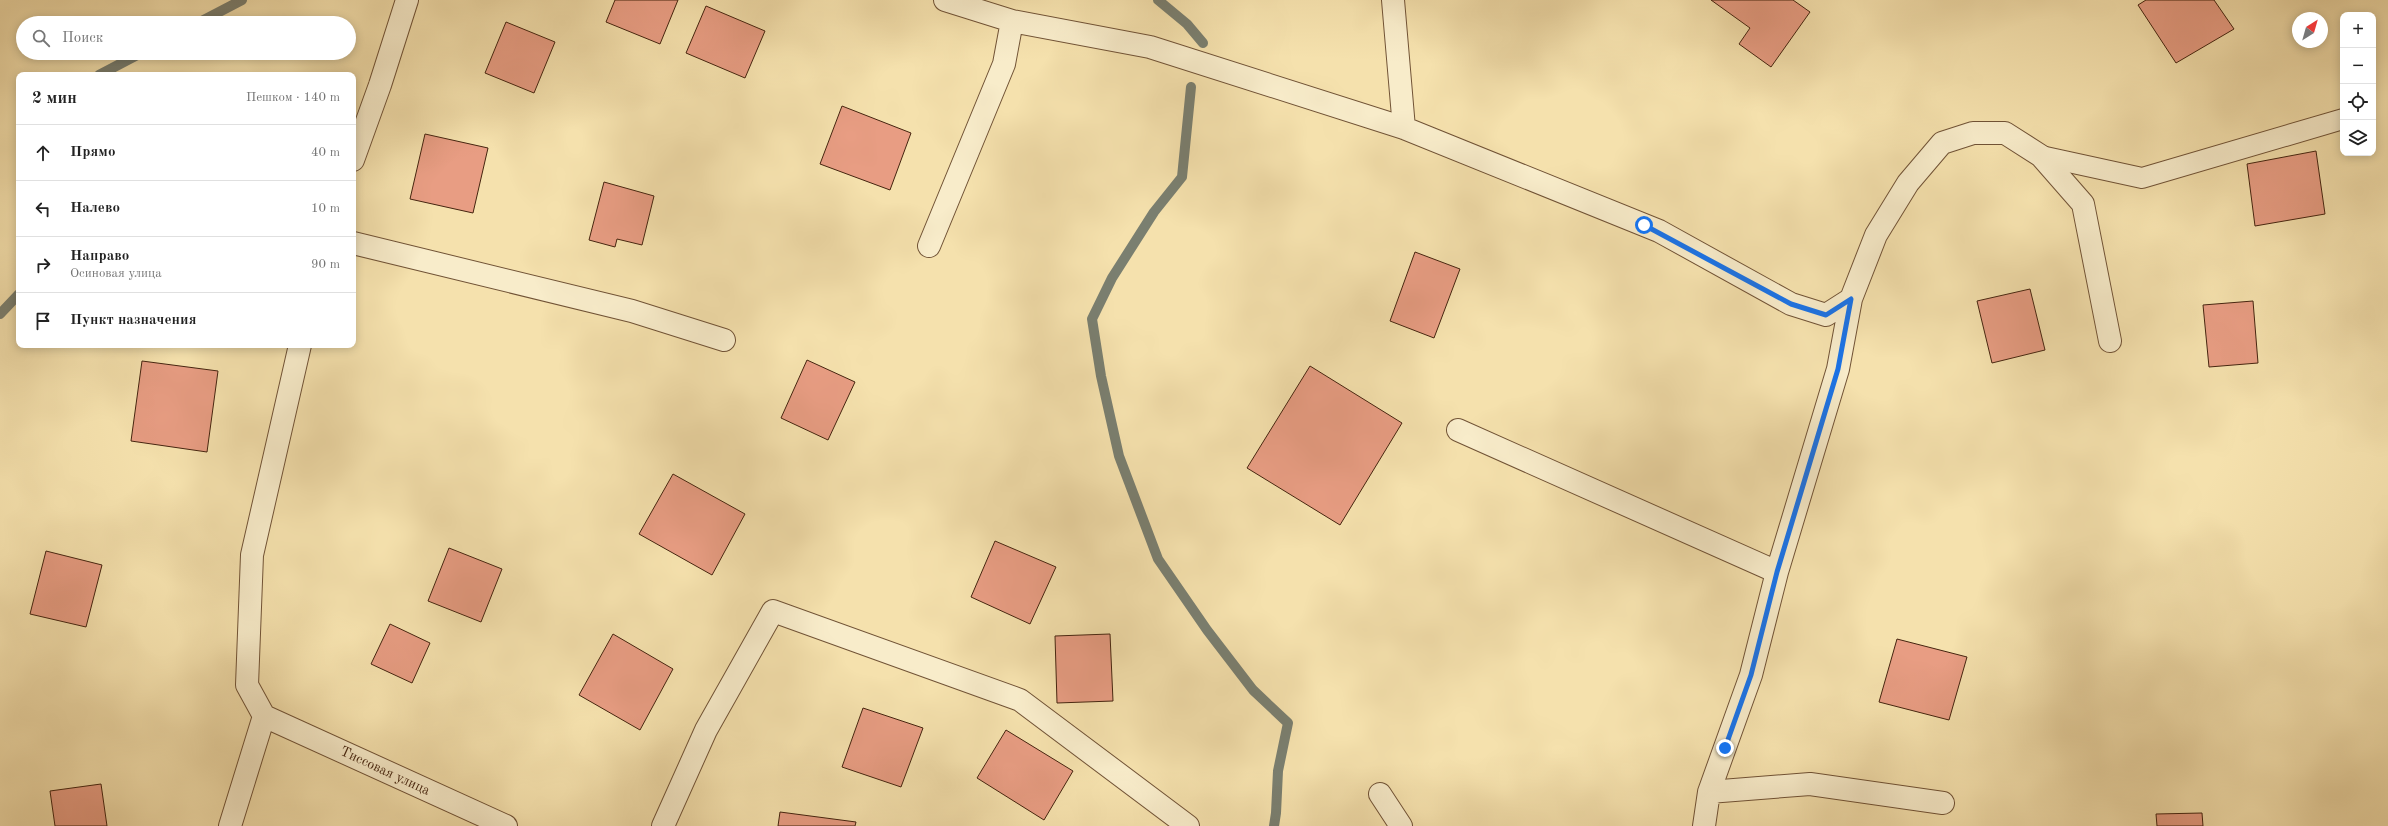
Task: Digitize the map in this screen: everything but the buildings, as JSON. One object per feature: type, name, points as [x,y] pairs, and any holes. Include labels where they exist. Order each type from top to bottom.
[{"type":"street","points":[[356,152],[380,85],[407,0]]},
{"type":"street","points":[[945,0],[1012,21],[1150,47],[1404,128],[1659,231],[1791,304],[1826,315],[1851,299]]},
{"type":"street","points":[[1393,0],[1404,128]]},
{"type":"street","points":[[929,246],[1004,64],[1012,21]]},
{"type":"street","points":[[1704,826],[1709,792],[1751,675],[1777,572],[1838,369],[1851,299],[1876,235],[1908,183],[1942,143],[1973,133],[2005,132],[2041,156],[2083,204],[2110,341]]},
{"type":"street","points":[[356,244],[632,311],[724,340]]},
{"type":"street","points":[[230,826],[264,716],[247,685],[252,555],[299,348]]},
{"type":"street","points":[[1458,430],[1777,572]]},
{"type":"street","points":[[664,826],[706,730],[773,611],[1020,700],[1188,826]]},
{"type":"street","name":"Тиссовая улица","points":[[264,716],[506,826]]},
{"type":"street","points":[[1709,792],[1810,784],[1944,803]]},
{"type":"street","points":[[1380,794],[1401,826]]},
{"type":"lane","points":[[2041,156],[2142,178],[2340,120]]},
{"type":"waterway","points":[[211,16],[242,0]]},
{"type":"waterway","points":[[1158,0],[1187,24],[1203,43]]},
{"type":"waterway","points":[[105,72],[128,60]]},
{"type":"waterway","points":[[1191,87],[1182,177],[1154,212],[1112,278],[1092,319],[1101,376],[1119,456],[1158,559],[1207,630],[1253,690],[1288,723],[1278,771],[1274,826]]},
{"type":"waterway","points":[[0,314],[16,297]]},
{"type":"route","points":[[1644,225],[1659,231],[1791,304],[1826,315],[1851,299],[1838,369],[1777,572],[1751,675],[1725,748]]}]
